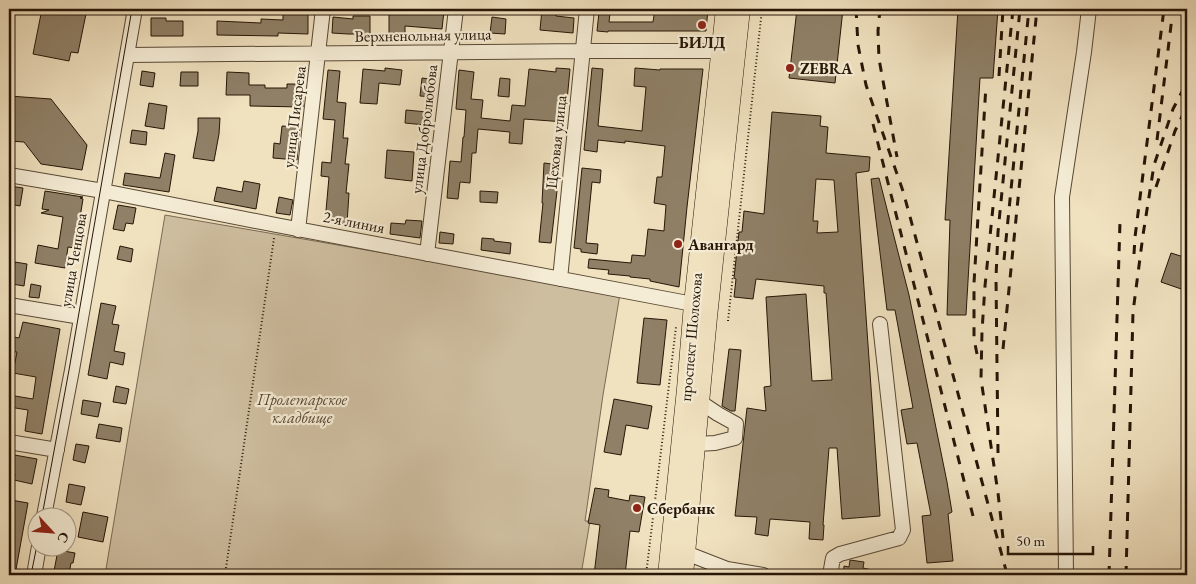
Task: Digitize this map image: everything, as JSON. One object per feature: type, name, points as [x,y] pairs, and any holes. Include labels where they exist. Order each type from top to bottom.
[{"type":"main road","name":"проспект Шолохова","points":[[666,575],[725,9]]},
{"type":"main road","name":"проспект Шолохова","points":[[684,575],[708,317],[741,9]]},
{"type":"street","name":"улица Ченцова","points":[[46,506],[135,9]]},
{"type":"street","name":"улица Писарева","points":[[298,230],[323,9]]},
{"type":"street","name":"улица Добролюбова","points":[[427,254],[456,9]]},
{"type":"street","name":"Цеховая улица","points":[[560,278],[587,9]]},
{"type":"street","points":[[1066,575],[1062,197],[1089,9]]},
{"type":"street","name":"Верхненольная улица","points":[[127,55],[720,51]]},
{"type":"street","name":"2-я линия","points":[[9,175],[103,191],[276,226],[694,304]]},
{"type":"street","points":[[9,305],[81,317]]},
{"type":"street","points":[[830,575],[833,558],[840,554],[898,538],[903,530],[880,324]]},
{"type":"street","points":[[696,444],[735,438],[736,424],[700,402]]},
{"type":"street","points":[[9,442],[56,450]]},
{"type":"street","points":[[686,552],[726,572],[763,575]]},
{"type":"street","points":[[34,575],[37,556]]},
{"type":"path","points":[[728,321],[762,9]]},
{"type":"path","points":[[226,575],[276,226]]},
{"type":"path","points":[[646,575],[676,323]]},
{"type":"green space","name":"Пролетарское кладбище","points":[[165,215],[620,294],[585,521],[590,521],[581,575],[105,575]]},
{"type":"building","points":[[42,9],[87,9],[78,53],[71,52],[69,61],[33,54]]},
{"type":"building","points":[[414,9],[444,11],[442,29],[405,26],[405,34],[389,34],[389,12],[414,12]]},
{"type":"building","points":[[542,9],[557,9],[556,16],[574,18],[573,33],[540,30]]},
{"type":"building","points":[[655,9],[708,9],[706,31],[597,31],[599,12],[610,13],[609,22],[653,22]]},
{"type":"building","points":[[797,9],[843,9],[835,83],[789,78]]},
{"type":"building","points":[[958,9],[998,9],[993,78],[980,78],[966,315],[947,315],[950,220],[945,220]]},
{"type":"building","points":[[283,13],[308,13],[308,34],[278,33],[278,36],[217,35],[217,21],[261,23],[261,19],[283,20]]},
{"type":"building","points":[[353,16],[370,16],[370,34],[332,33],[333,17],[353,19]]},
{"type":"building","points":[[492,17],[506,19],[505,34],[490,33]]},
{"type":"building","points":[[151,18],[166,18],[166,21],[183,21],[183,36],[151,36]]},
{"type":"building","points":[[385,68],[402,70],[400,85],[379,83],[377,104],[360,103],[363,69],[385,71]]},
{"type":"building","points":[[556,68],[570,69],[565,122],[524,119],[522,144],[509,143],[510,132],[478,129],[476,153],[472,153],[470,183],[460,182],[458,199],[447,198],[450,161],[461,162],[464,137],[466,110],[456,109],[459,70],[474,72],[471,99],[483,100],[481,118],[510,121],[512,105],[525,106],[529,69],[556,72]]},
{"type":"building","points":[[592,68],[603,69],[598,126],[642,131],[646,87],[634,86],[635,68],[660,70],[703,69],[679,287],[650,281],[650,279],[608,274],[609,270],[588,268],[589,259],[631,263],[632,255],[645,256],[648,229],[664,231],[666,205],[654,203],[657,177],[662,177],[665,146],[598,140],[597,152],[584,150]]},
{"type":"building","points":[[328,70],[340,71],[337,102],[346,103],[343,138],[348,138],[345,164],[349,164],[346,193],[349,193],[347,224],[325,222],[329,177],[321,176],[322,162],[331,163],[335,120],[323,119]]},
{"type":"building","points":[[142,71],[155,73],[153,87],[140,85]]},
{"type":"building","points":[[181,72],[198,72],[198,86],[180,86]]},
{"type":"building","points":[[227,72],[249,73],[249,85],[265,85],[265,88],[287,88],[287,84],[303,84],[303,107],[250,106],[250,95],[226,95]]},
{"type":"building","points":[[422,78],[436,80],[434,97],[420,96]]},
{"type":"building","points":[[500,78],[510,79],[509,97],[498,96]]},
{"type":"building","points":[[9,96],[51,99],[87,145],[82,170],[41,164],[24,142],[9,141]]},
{"type":"building","points":[[149,103],[167,106],[164,129],[145,126]]},
{"type":"building","points":[[406,110],[427,112],[425,125],[405,123]]},
{"type":"building","points":[[772,112],[821,116],[820,126],[828,127],[826,153],[870,157],[869,171],[856,173],[880,516],[842,519],[837,448],[829,448],[823,540],[809,539],[810,522],[770,519],[768,536],[755,534],[757,517],[735,516],[747,408],[766,411],[764,387],[771,386],[766,297],[806,294],[812,381],[832,380],[824,286],[756,279],[753,299],[734,297],[739,232],[742,232],[744,211],[764,214]],"holes":[[[816,179],[834,180],[838,232],[817,233],[818,221],[813,221]]]},
{"type":"building","points":[[198,118],[220,118],[214,161],[193,158],[198,131]]},
{"type":"building","points":[[282,126],[300,127],[297,160],[273,158],[274,143],[280,144]]},
{"type":"building","points":[[132,130],[147,132],[146,145],[130,143]]},
{"type":"building","points":[[387,150],[414,152],[412,181],[385,178]]},
{"type":"building","points":[[165,153],[175,155],[169,192],[123,185],[125,173],[160,178]]},
{"type":"building","points":[[544,163],[560,165],[551,243],[539,242],[543,203]]},
{"type":"building","points":[[582,168],[601,170],[600,183],[592,182],[586,243],[598,244],[597,254],[581,252],[581,249],[574,248]]},
{"type":"building","points":[[879,178],[909,295],[947,482],[952,512],[948,514],[953,561],[927,563],[922,516],[931,515],[917,443],[907,444],[901,410],[913,408],[895,310],[887,310],[871,179]]},
{"type":"building","points":[[244,181],[260,184],[256,209],[214,201],[217,187],[242,192]]},
{"type":"building","points":[[10,186],[23,188],[20,206],[9,204]]},
{"type":"building","points":[[45,191],[83,197],[80,198],[83,199],[75,248],[68,247],[65,268],[35,263],[38,245],[58,249],[63,217],[41,213],[49,210],[42,209]]},
{"type":"building","points":[[480,191],[498,192],[497,203],[480,202]]},
{"type":"building","points":[[279,197],[293,200],[290,215],[276,213]]},
{"type":"building","points":[[118,205],[136,208],[133,224],[126,223],[124,231],[113,229]]},
{"type":"building","points":[[406,220],[422,221],[420,238],[390,234],[391,223],[405,224]]},
{"type":"building","points":[[440,232],[454,234],[453,244],[439,243]]},
{"type":"building","points":[[482,238],[511,243],[510,254],[481,250]]},
{"type":"building","points":[[120,246],[133,249],[131,262],[117,259]]},
{"type":"building","points":[[1171,253],[1187,258],[1187,291],[1161,282]]},
{"type":"building","points":[[15,262],[27,264],[24,286],[12,284]]},
{"type":"building","points":[[31,284],[41,286],[39,298],[29,297]]},
{"type":"building","points":[[101,303],[116,306],[112,324],[119,325],[114,351],[125,353],[123,365],[110,362],[107,379],[88,375]]},
{"type":"building","points":[[644,318],[667,320],[660,385],[637,383]]},
{"type":"building","points":[[23,322],[60,329],[42,434],[25,431],[28,410],[9,407],[9,395],[33,399],[36,377],[13,373],[17,352],[9,351],[9,336],[19,338]]},
{"type":"building","points":[[729,349],[741,350],[735,411],[722,406]]},
{"type":"building","points":[[116,386],[129,389],[126,404],[113,402]]},
{"type":"building","points":[[614,399],[652,406],[648,429],[626,425],[621,455],[604,452]]},
{"type":"building","points":[[83,400],[101,403],[98,417],[81,414]]},
{"type":"building","points":[[99,424],[122,428],[120,442],[96,438]]},
{"type":"building","points":[[76,444],[89,446],[85,463],[73,460]]},
{"type":"building","points":[[9,454],[37,459],[32,484],[14,480],[15,474],[9,473]]},
{"type":"building","points":[[69,484],[85,487],[81,505],[66,502]]},
{"type":"building","points":[[595,488],[609,490],[608,497],[629,501],[630,495],[645,497],[639,532],[630,531],[625,575],[594,575],[600,525],[588,523]]},
{"type":"building","points":[[11,500],[28,503],[15,575],[9,575],[9,515]]},
{"type":"building","points":[[83,512],[108,517],[103,542],[78,537]]},
{"type":"building","points":[[57,556],[74,556],[69,574],[54,571]]},
{"type":"building","points":[[850,560],[864,562],[863,568],[872,570],[871,575],[843,575],[844,566],[849,567]]},
{"type":"tram line","points":[[44,506],[132,9]]},
{"type":"tram line","points":[[31,575],[35,556]]},
{"type":"railway","points":[[856,9],[858,45],[866,85],[903,191],[1007,574]]},
{"type":"railway","points":[[880,9],[878,31],[879,59],[897,157]]},
{"type":"railway","points":[[999,76],[1003,9]]},
{"type":"railway","points":[[1003,538],[981,379],[985,286],[1013,9]]},
{"type":"railway","points":[[998,453],[996,277],[998,232],[1020,9]]},
{"type":"railway","points":[[1004,260],[1029,9]]},
{"type":"railway","points":[[1003,349],[1037,9]]},
{"type":"railway","points":[[1134,254],[1164,9]]},
{"type":"railway","points":[[1157,140],[1173,9]]},
{"type":"railway","points":[[1126,575],[1133,312],[1154,165],[1173,109],[1187,82]]},
{"type":"railway","points":[[977,354],[974,339],[974,283],[986,85]]},
{"type":"railway","points":[[1156,187],[1175,131],[1187,106]]},
{"type":"railway","points":[[873,124],[973,516]]},
{"type":"railway","points":[[1109,575],[1120,222]]},
{"type":"place","name":"БИЛД","points":[[702,25]]},
{"type":"place","name":"ZEBRA","points":[[790,68]]},
{"type":"place","name":"Авангард","points":[[678,244]]},
{"type":"place","name":"Сбербанк","points":[[637,508]]}]
